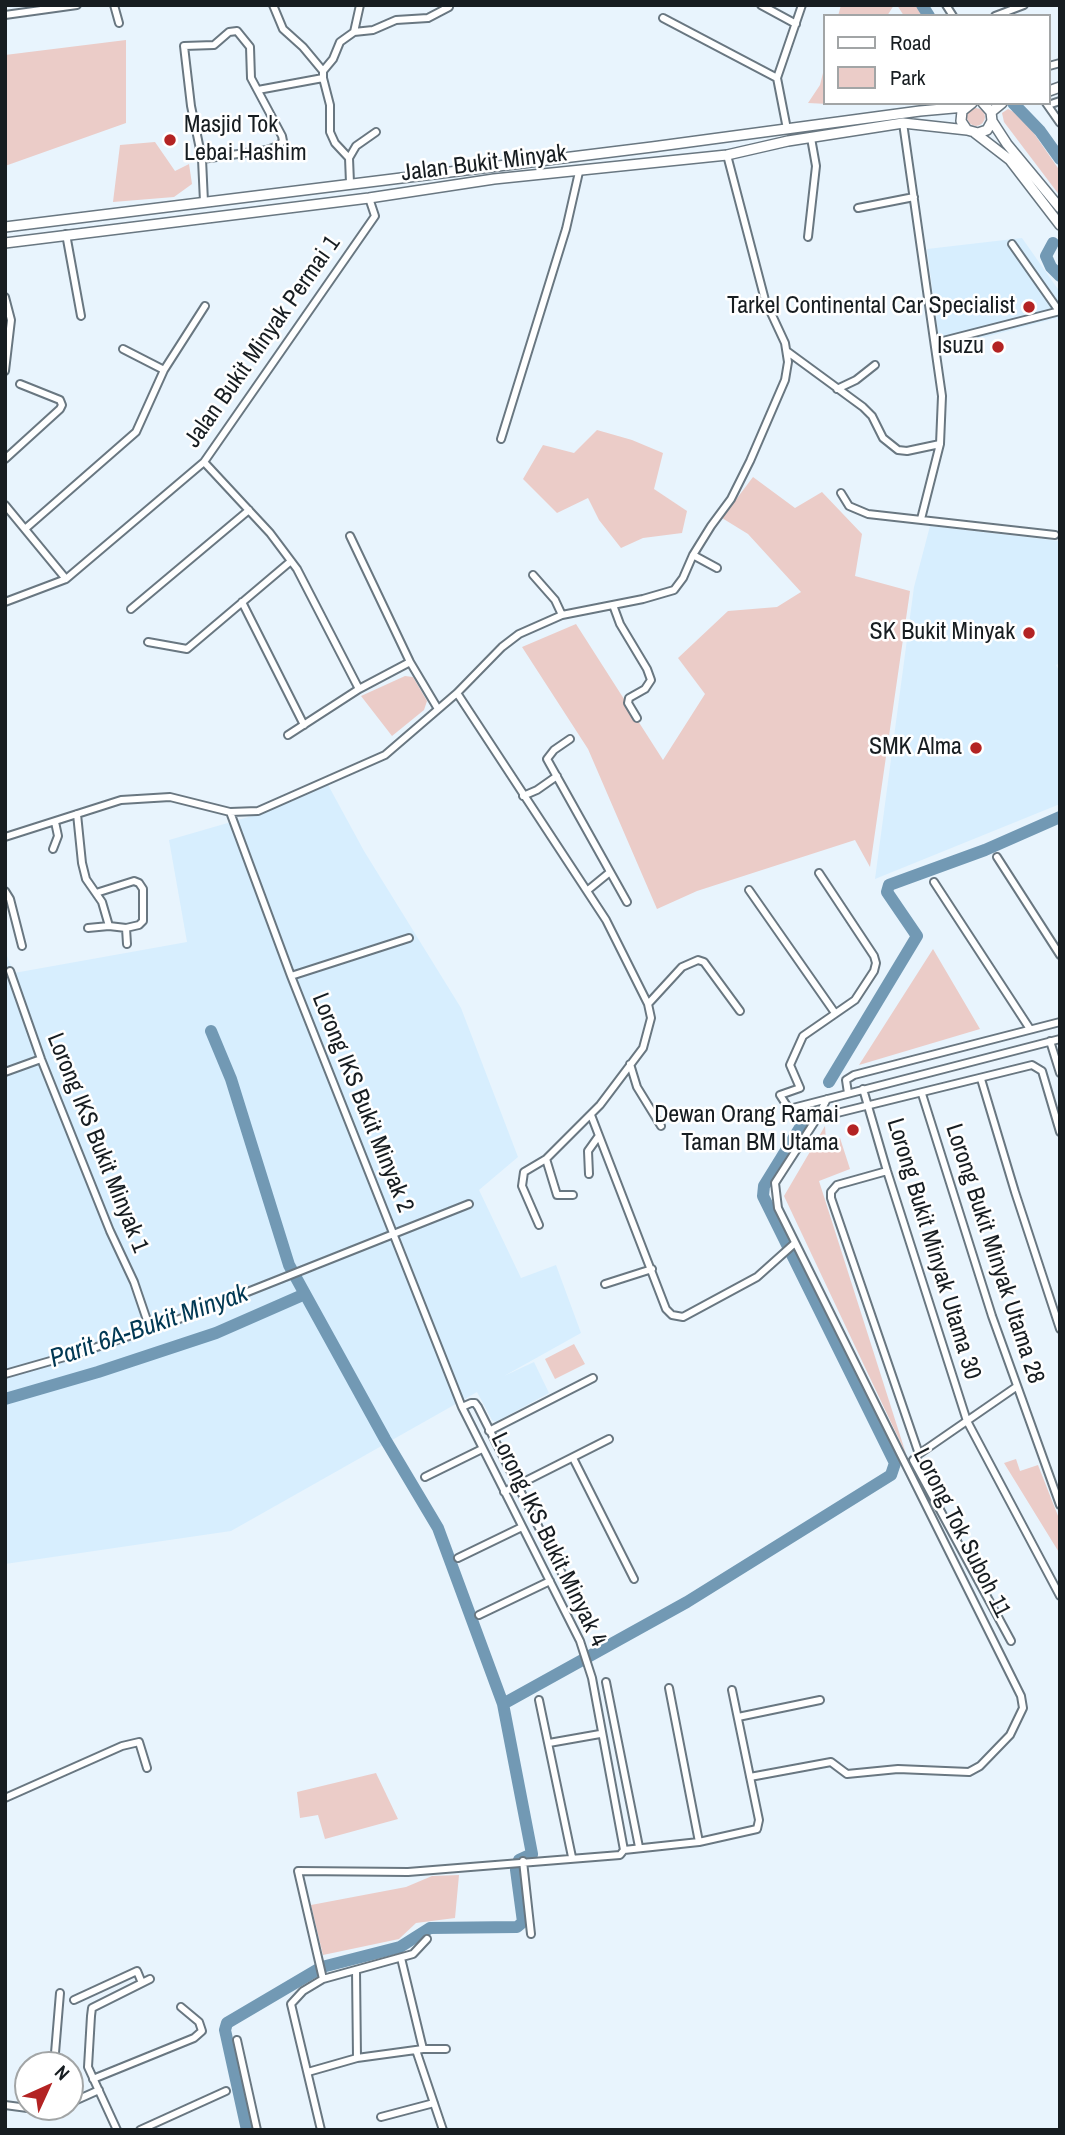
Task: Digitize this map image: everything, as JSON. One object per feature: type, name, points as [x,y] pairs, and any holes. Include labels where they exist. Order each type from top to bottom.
[{"type":"main road","name":"Jalan Bukit Minyak","points":[[5,227],[962,105]]},
{"type":"main road","points":[[968,105],[961,118],[971,132],[1010,160],[1060,225]]},
{"type":"main road","points":[[984,105],[1060,208]]},
{"type":"main road","points":[[971,132],[987,130],[1000,105]]},
{"type":"main road","name":"Jalan Bukit Minyak","points":[[5,243],[369,198],[495,179],[727,155],[903,123],[971,132]]},
{"type":"main road","points":[[63,219],[61,230],[66,234]]},
{"type":"main road","points":[[43,222],[49,228],[47,237]]},
{"type":"street","points":[[5,15],[24,9],[77,5]]},
{"type":"street","points":[[114,5],[119,23]]},
{"type":"street","points":[[273,5],[283,29],[303,47],[323,74],[330,106],[330,132],[335,143],[349,158]]},
{"type":"street","points":[[354,32],[360,5]]},
{"type":"street","points":[[761,5],[796,24]]},
{"type":"street","points":[[787,129],[777,78],[802,5]]},
{"type":"street","points":[[1000,14],[1024,5]]},
{"type":"street","points":[[258,90],[323,74],[340,42],[354,32],[373,30],[396,20],[429,18],[449,7]]},
{"type":"street","points":[[663,18],[777,78]]},
{"type":"street","points":[[202,159],[267,150],[283,141],[251,78],[250,47],[237,31],[229,32],[214,45],[184,46],[191,106],[202,159],[204,202]]},
{"type":"street","points":[[1048,105],[1060,123]]},
{"type":"street","points":[[903,123],[943,396],[940,444],[921,519]]},
{"type":"street","points":[[350,183],[349,158],[356,146],[376,132]]},
{"type":"street","points":[[807,236],[816,166],[811,138]]},
{"type":"street","points":[[727,155],[765,300],[788,352],[863,407],[872,416],[883,438],[898,450],[906,451],[940,444]]},
{"type":"street","points":[[501,439],[566,229],[579,172]]},
{"type":"street","points":[[858,208],[914,197]]},
{"type":"street","name":"Jalan Bukit Minyak Permai 1","points":[[5,603],[66,579],[204,462],[374,216],[369,198]]},
{"type":"street","points":[[66,234],[81,316]]},
{"type":"street","points":[[935,343],[1059,311],[1012,244]]},
{"type":"street","points":[[5,297],[11,320],[5,371]]},
{"type":"street","points":[[25,530],[136,432],[164,370],[205,306]]},
{"type":"street","points":[[123,349],[164,370]]},
{"type":"street","points":[[5,837],[121,800],[170,797],[230,813],[258,811],[385,755],[457,694],[519,634],[562,615],[674,590],[684,578],[693,555],[731,499],[750,461],[785,380],[788,352]]},
{"type":"street","points":[[838,389],[875,365]]},
{"type":"street","points":[[5,459],[62,405],[60,400],[20,384]]},
{"type":"street","points":[[204,462],[270,533],[302,577],[359,689]]},
{"type":"street","points":[[841,493],[849,506],[868,514],[1055,535]]},
{"type":"street","points":[[5,505],[66,579]]},
{"type":"street","points":[[131,609],[249,510]]},
{"type":"street","points":[[350,537],[410,662],[438,709]]},
{"type":"street","points":[[693,555],[716,568]]},
{"type":"street","points":[[148,642],[187,649],[291,561]]},
{"type":"street","points":[[533,575],[555,600],[562,615]]},
{"type":"street","points":[[243,602],[304,725]]},
{"type":"street","points":[[613,605],[620,624],[651,680],[645,689],[629,698],[628,703],[637,718]]},
{"type":"street","points":[[288,735],[359,689],[410,662]]},
{"type":"street","points":[[457,694],[614,933],[648,1004],[651,1018],[643,1048],[591,1115],[546,1159],[524,1172],[522,1186],[539,1225]]},
{"type":"street","points":[[570,739],[548,755],[547,759],[627,902]]},
{"type":"street","points":[[523,796],[557,776]]},
{"type":"street","name":"Lorong IKS Bukit Minyak 2","points":[[230,813],[291,976],[462,1407]]},
{"type":"street","points":[[77,814],[86,879],[103,902],[109,926]]},
{"type":"street","points":[[53,849],[58,836],[55,822]]},
{"type":"street","points":[[997,857],[1060,955]]},
{"type":"street","points":[[588,890],[610,872]]},
{"type":"street","points":[[819,873],[876,963],[874,971],[855,1000],[803,1036],[790,1065],[800,1088],[780,1095],[789,1109],[1060,1039]]},
{"type":"street","points":[[88,928],[126,928],[143,921],[143,889],[139,883],[134,881],[96,893]]},
{"type":"street","points":[[934,882],[1030,1029]]},
{"type":"street","points":[[749,890],[835,1013]]},
{"type":"street","points":[[5,891],[10,899],[22,946]]},
{"type":"street","points":[[126,928],[127,944]]},
{"type":"street","points":[[291,976],[409,938]]},
{"type":"street","points":[[648,1004],[682,967],[698,960],[704,962],[740,1011]]},
{"type":"street","name":"Lorong IKS Bukit Minyak 1","points":[[10,971],[41,1059],[146,1313],[150,1329]]},
{"type":"street","points":[[848,1093],[846,1080],[853,1075],[1060,1021]]},
{"type":"street","points":[[1050,1041],[1060,1073]]},
{"type":"street","points":[[5,1072],[41,1059]]},
{"type":"street","points":[[630,1064],[637,1087],[661,1126]]},
{"type":"street","points":[[817,1118],[1032,1065],[1042,1071],[1060,1132]]},
{"type":"street","points":[[981,1079],[1060,1329]]},
{"type":"street","name":"Lorong Bukit Minyak Utama 30","points":[[863,1089],[967,1421],[1060,1596]]},
{"type":"street","name":"Lorong Bukit Minyak Utama 28","points":[[922,1094],[1016,1387],[1060,1505]]},
{"type":"street","name":"Lorong Tok Suboh 11","points":[[750,1776],[831,1762],[847,1774],[898,1769],[969,1772],[980,1766],[1010,1735],[1023,1708],[1021,1696],[791,1247],[778,1208],[775,1183],[827,1099]]},
{"type":"street","points":[[591,1115],[667,1309],[672,1315],[683,1317],[757,1277],[791,1247]]},
{"type":"street","points":[[589,1174],[588,1151],[598,1137]]},
{"type":"street","points":[[546,1159],[557,1195],[573,1195]]},
{"type":"street","points":[[887,1171],[837,1185],[831,1192],[831,1198],[919,1454]]},
{"type":"street","points":[[5,1374],[150,1329],[469,1204]]},
{"type":"street","points":[[605,1284],[652,1269]]},
{"type":"street","points":[[489,1431],[593,1378]]},
{"type":"street","points":[[1011,1641],[913,1460],[1016,1387]]},
{"type":"street","points":[[462,1407],[475,1403],[579,1607]]},
{"type":"street","name":"Lorong IKS Bukit Minyak 4","points":[[462,1407],[580,1641],[592,1678],[622,1852]]},
{"type":"street","points":[[504,1492],[608,1439]]},
{"type":"street","points":[[425,1477],[482,1449]]},
{"type":"street","points":[[573,1458],[634,1578]]},
{"type":"street","points":[[458,1558],[522,1527]]},
{"type":"street","points":[[479,1615],[550,1581]]},
{"type":"street","points":[[606,1682],[639,1847]]},
{"type":"street","points":[[669,1688],[699,1842]]},
{"type":"street","points":[[322,1977],[298,1871],[408,1872],[519,1862],[699,1842],[757,1829],[760,1820],[732,1690]]},
{"type":"street","points":[[539,1700],[572,1857]]},
{"type":"street","points":[[738,1717],[820,1700]]},
{"type":"street","points":[[549,1743],[600,1734]]},
{"type":"street","points":[[5,1798],[122,1746],[139,1742],[147,1768]]},
{"type":"street","points":[[519,1862],[531,1934]]},
{"type":"street","points":[[321,2130],[291,2004],[303,1990],[322,1977],[401,1958],[417,1951],[427,1939]]},
{"type":"street","points":[[401,1958],[419,2049],[443,2130]]},
{"type":"street","points":[[356,1970],[357,2057]]},
{"type":"street","points":[[75,2000],[137,1971],[142,1983]]},
{"type":"street","points":[[117,2130],[88,2067],[92,2008],[150,1979]]},
{"type":"street","points":[[55,2051],[60,1993]]},
{"type":"street","points":[[93,2078],[194,2038],[202,2031],[198,2022],[181,2007]]},
{"type":"street","points":[[237,2040],[257,2130]]},
{"type":"street","points":[[307,2072],[357,2057],[419,2049],[446,2049]]},
{"type":"street","points":[[84,2097],[99,2090]]},
{"type":"street","points":[[140,2130],[226,2091]]},
{"type":"street","points":[[381,2117],[434,2103]]},
{"type":"shaded area","points":[[1022,238],[1060,292],[1060,317],[940,349],[927,249]]},
{"type":"shaded area","name":"SMK Alma","points":[[930,526],[1060,541],[1060,663],[1056,665],[1060,672],[1060,804],[875,879],[914,587]]},
{"type":"shaded area","points":[[327,783],[364,851],[461,1008],[518,1157],[479,1190],[521,1278],[556,1265],[581,1333],[504,1376],[534,1362],[549,1393],[496,1422],[492,1420],[477,1392],[231,1531],[5,1564],[5,951],[14,973],[187,942],[169,840],[269,811]]},
{"type":"green space","points":[[841,5],[894,5],[888,14],[839,14]]},
{"type":"green space","points":[[897,5],[916,5],[922,14],[903,14]]},
{"type":"green space","points":[[126,40],[126,123],[5,166],[5,55]]},
{"type":"green space","points":[[824,69],[824,104],[808,103],[820,85]]},
{"type":"green space","points":[[976,108],[982,111],[985,117],[982,123],[976,126],[970,123],[967,117],[970,111]]},
{"type":"green space","points":[[1008,109],[1022,116],[1060,171],[1060,196],[1004,122],[1002,113]]},
{"type":"green space","points":[[155,142],[175,171],[189,164],[192,184],[174,197],[113,202],[120,145]]},
{"type":"green space","points":[[597,430],[663,453],[654,489],[687,511],[682,533],[643,538],[621,548],[599,520],[588,498],[557,513],[523,479],[543,445],[574,453]]},
{"type":"green space","points":[[753,477],[795,508],[822,492],[862,534],[855,576],[910,591],[870,867],[855,840],[697,891],[657,909],[588,749],[522,647],[576,624],[663,760],[705,694],[678,658],[728,611],[777,607],[801,592],[748,534],[722,518]]},
{"type":"green space","points":[[405,676],[413,677],[427,701],[424,710],[392,736],[361,696]]},
{"type":"green space","points":[[933,949],[980,1029],[859,1065]]},
{"type":"green space","points":[[825,1126],[826,1141],[840,1138],[850,1169],[819,1181],[906,1454],[784,1196]]},
{"type":"green space","points":[[574,1344],[585,1364],[555,1379],[545,1359]]},
{"type":"green space","points":[[1016,1459],[1020,1471],[1038,1465],[1060,1521],[1060,1554],[1004,1463]]},
{"type":"green space","points":[[376,1773],[398,1819],[325,1839],[318,1815],[300,1818],[297,1792]]},
{"type":"green space","points":[[459,1875],[455,1918],[416,1923],[399,1939],[323,1955],[311,1905],[406,1887],[432,1876]]},
{"type":"waterway","points":[[922,5],[928,14]]},
{"type":"waterway","points":[[1015,105],[1040,131],[1060,159]]},
{"type":"waterway","points":[[1053,243],[1046,256],[1051,267],[1060,276]]},
{"type":"waterway","points":[[829,1082],[917,936],[887,892],[889,885],[985,850],[1060,817]]},
{"type":"waterway","points":[[211,1031],[231,1079],[289,1265],[385,1439],[438,1528],[503,1704],[532,1854],[519,1860],[516,1870],[523,1922],[517,1927],[430,1928],[400,1947],[322,1967],[227,2023],[225,2030],[247,2130]]},
{"type":"waterway","points":[[503,1704],[687,1602],[891,1475],[895,1463],[763,1196],[764,1186],[811,1110]]},
{"type":"waterway","name":"Parit 6A-Bukit Minyak","points":[[5,1399],[216,1333],[305,1294]]},
{"type":"place","name":"Masjid Tok Lebai Hashim","points":[[170,140]]},
{"type":"place","name":"Tarkel Continental Car Specialist","points":[[1029,307]]},
{"type":"place","name":"Isuzu","points":[[998,347]]},
{"type":"place","name":"SK Bukit Minyak","points":[[1029,633]]},
{"type":"place","name":"SMK Alma","points":[[976,748]]},
{"type":"place","name":"Dewan Orang Ramai Taman BM Utama","points":[[853,1130]]}]
